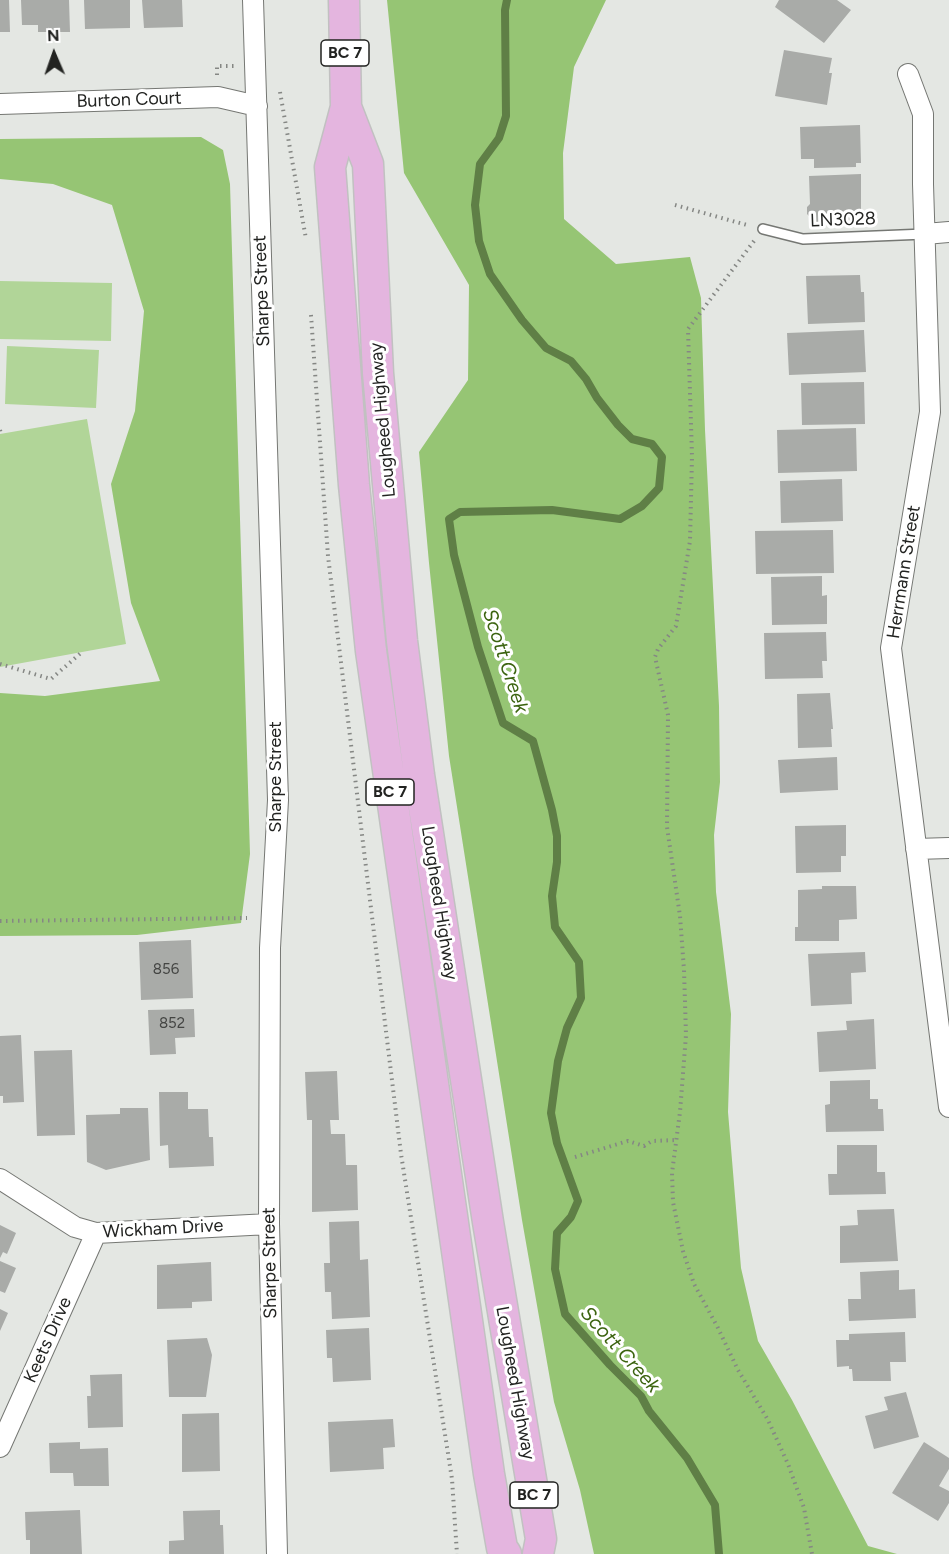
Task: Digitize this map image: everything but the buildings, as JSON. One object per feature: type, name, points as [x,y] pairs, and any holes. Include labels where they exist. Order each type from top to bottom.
[{"type":"main road","name":"Lougheed Highway","points":[[344,0],[346,107],[330,166],[354,484],[371,651],[489,1474],[502,1548],[506,1554]]},
{"type":"main road","name":"Lougheed Highway","points":[[346,107],[368,164],[380,397],[402,641],[419,775],[488,1222],[541,1539],[538,1554]]},
{"type":"street","name":"Sharpe Street","points":[[253,0],[278,800],[270,948],[269,1224],[277,1554]]},
{"type":"street","name":"Herrmann Street","points":[[908,74],[923,114],[922,184],[930,412],[891,648],[949,1107]]},
{"type":"street","name":"Burton Court","points":[[0,104],[218,97],[256,106]]},
{"type":"street","points":[[925,234],[949,232]]},
{"type":"street","points":[[916,849],[949,848]]},
{"type":"street","name":"Wickham Drive","points":[[0,1179],[75,1227],[96,1233],[269,1224]]},
{"type":"street","name":"Keets Drive","points":[[0,1447],[96,1233]]},
{"type":"lane","name":"LN3028","points":[[763,229],[803,238],[925,234]]},
{"type":"path","points":[[675,205],[763,229],[688,329],[692,456],[690,541],[676,626],[658,649],[656,657],[668,715],[667,827],[680,916],[684,970],[686,1035],[672,1173],[673,1202],[675,1219],[694,1284],[738,1370],[768,1420],[788,1464],[804,1508],[812,1554]]},
{"type":"path","points":[[0,664],[51,679],[82,652]]},
{"type":"path","points":[[0,921],[247,918]]},
{"type":"path","points":[[575,1157],[628,1141],[644,1146],[652,1141],[677,1140]]},
{"type":"green space","points":[[387,0],[606,0],[574,67],[563,153],[564,219],[616,264],[690,257],[701,298],[705,430],[719,706],[720,782],[714,835],[716,892],[731,1014],[728,1112],[741,1268],[758,1341],[792,1400],[868,1546],[897,1554],[594,1554],[580,1490],[554,1402],[522,1220],[449,756],[429,563],[419,452],[468,380],[469,285],[404,173]]},
{"type":"green space","points":[[201,137],[223,150],[230,184],[250,854],[241,923],[137,935],[0,936],[0,693],[45,696],[160,681],[131,603],[111,484],[135,411],[144,311],[112,205],[53,184],[0,179],[0,139]]},
{"type":"green space","points":[[0,281],[112,283],[111,341],[0,339]]},
{"type":"green space","points":[[7,346],[99,350],[96,408],[5,404]]},
{"type":"green space","points":[[87,419],[126,644],[0,667],[0,434]]},
{"type":"waterway","name":"Scott Creek","points":[[507,0],[505,10],[506,116],[499,138],[480,164],[475,205],[479,241],[490,274],[522,320],[546,348],[571,361],[618,425],[632,439],[652,444],[662,457],[659,488],[642,506],[620,519],[552,510],[460,512],[449,519],[454,555],[478,647],[503,723],[533,741],[557,836],[557,862],[552,896],[555,927],[579,962],[581,998],[567,1028],[558,1061],[551,1113],[557,1143],[578,1201],[571,1217],[557,1233],[555,1269],[565,1314],[641,1396],[649,1411],[687,1458],[715,1505],[719,1554]]}]
